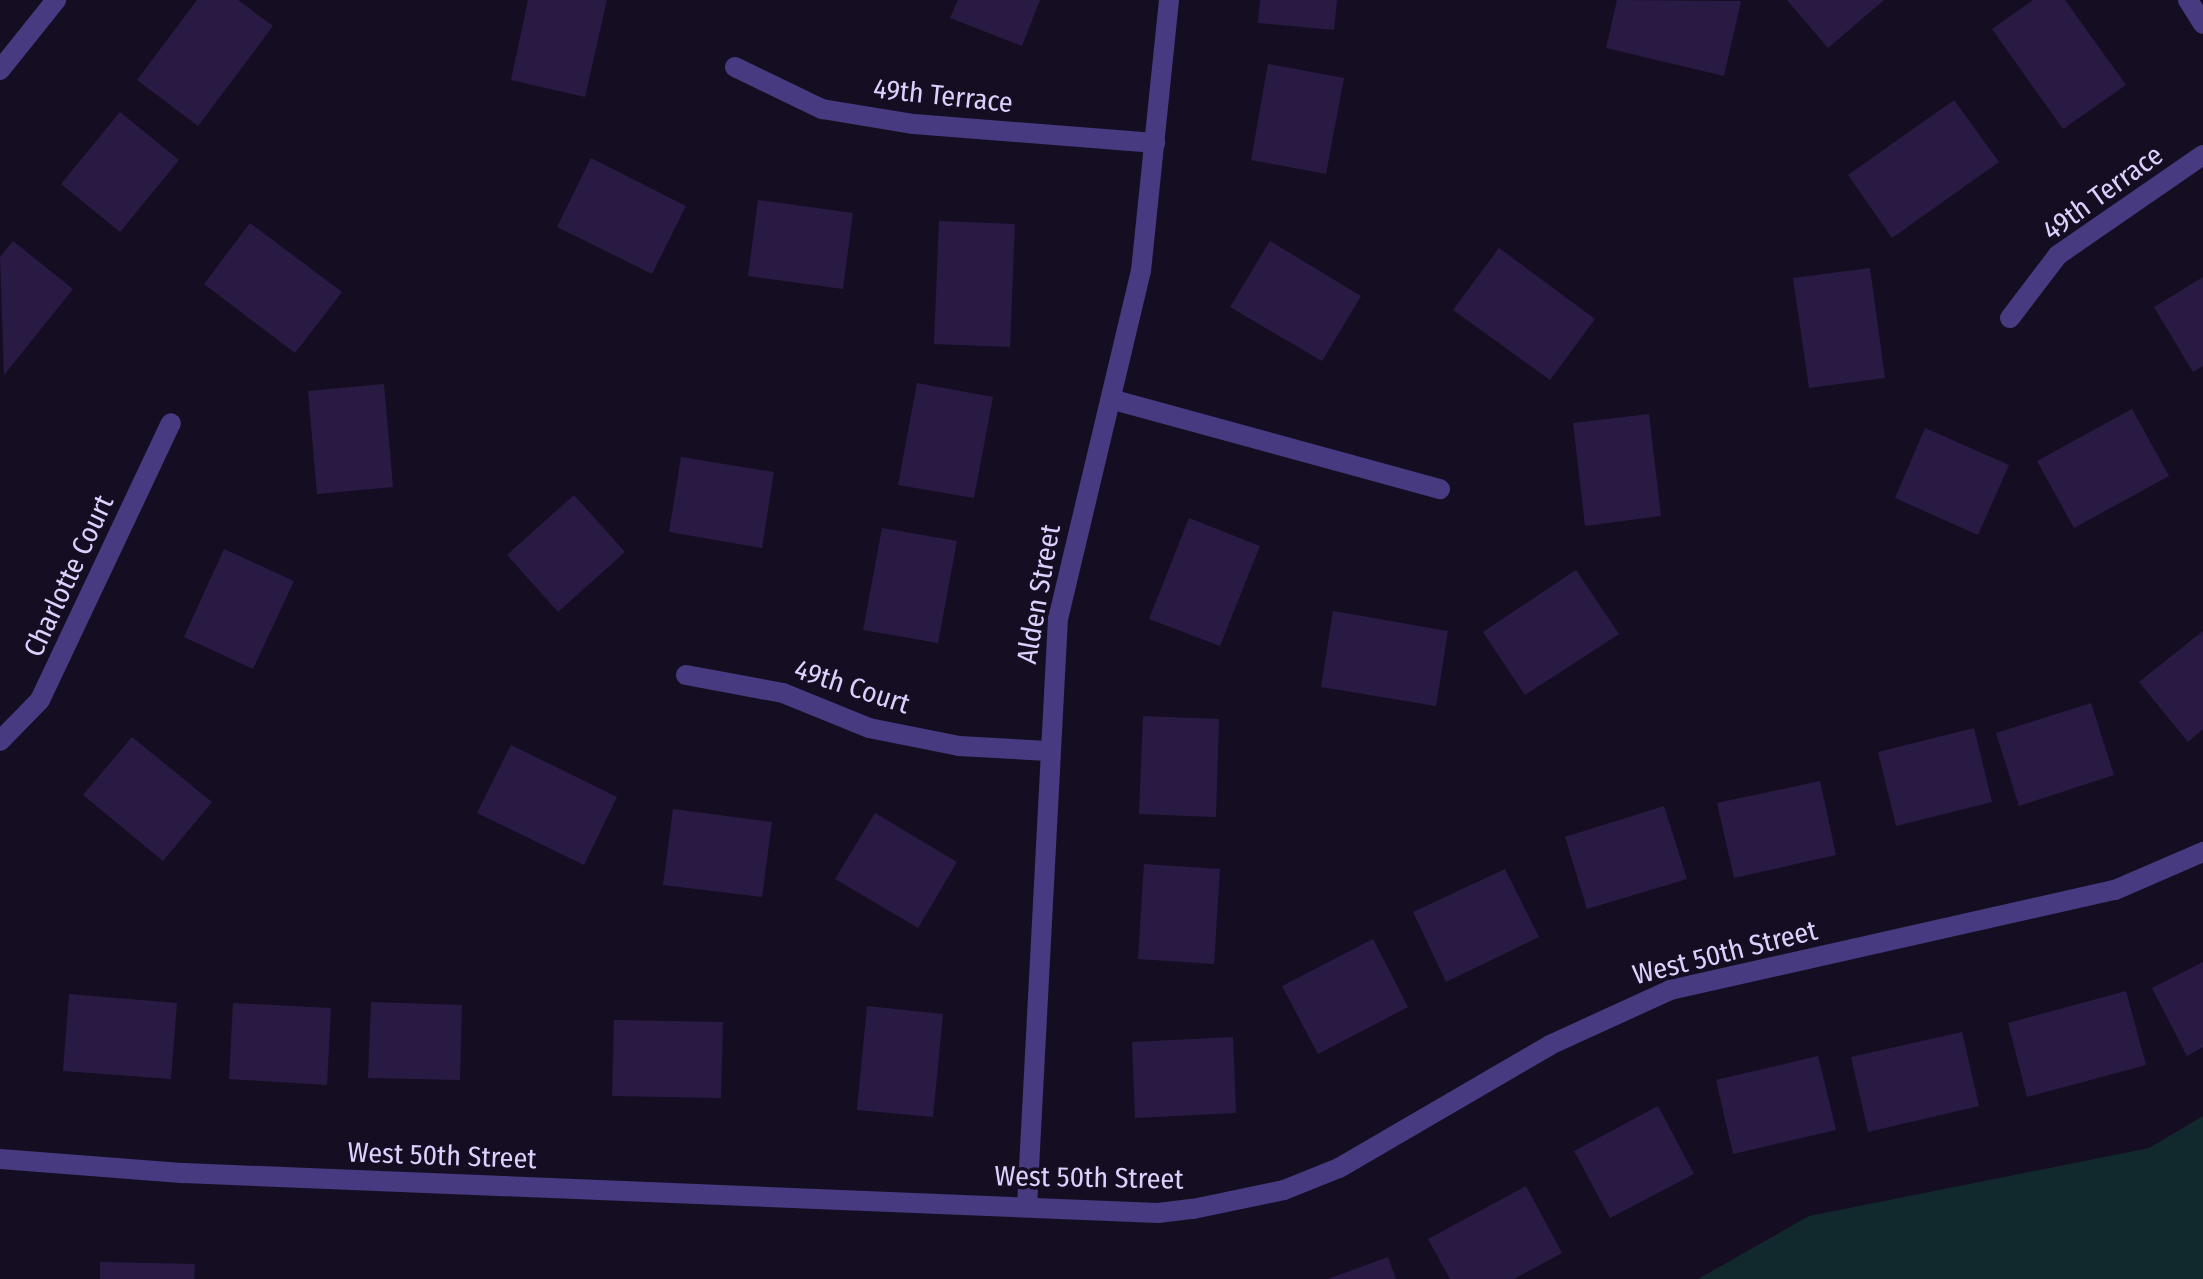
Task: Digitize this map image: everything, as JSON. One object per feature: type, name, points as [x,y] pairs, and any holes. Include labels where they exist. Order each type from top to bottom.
[{"type":"street","points":[[0,70],[56,0]]},
{"type":"street","name":"Alden Street","points":[[1027,1206],[1048,751],[1058,619],[1077,526],[1114,400],[1141,271],[1169,0]]},
{"type":"street","points":[[2188,0],[2203,24]]},
{"type":"street","name":"49th Terrace","points":[[735,67],[822,109],[914,124],[1155,143]]},
{"type":"street","name":"49th Terrace","points":[[2010,318],[2058,255],[2203,155]]},
{"type":"street","points":[[1114,400],[1440,489]]},
{"type":"street","name":"Charlotte Court","points":[[0,741],[40,700],[171,423]]},
{"type":"street","name":"49th Court","points":[[686,675],[783,693],[869,728],[959,746],[1048,751]]},
{"type":"street","name":"West 50th Street","points":[[0,1159],[184,1173],[1158,1213],[1284,1190],[1339,1168],[1550,1045],[1670,990],[2087,897],[2203,852]]},
{"type":"green space","points":[[2203,1116],[2203,1279],[1698,1279],[1809,1216],[2149,1148]]},
{"type":"building","points":[[197,0],[238,0],[273,26],[198,126],[137,80]]},
{"type":"building","points":[[528,0],[607,0],[585,97],[511,80]]},
{"type":"building","points":[[958,0],[1040,0],[1022,46],[950,18]]},
{"type":"building","points":[[1260,0],[1337,0],[1334,30],[1258,23]]},
{"type":"building","points":[[1617,0],[1741,1],[1724,76],[1606,48]]},
{"type":"building","points":[[1787,0],[1884,0],[1828,48]]},
{"type":"building","points":[[2033,0],[2065,0],[2126,85],[2063,129],[1992,29]]},
{"type":"building","points":[[1268,64],[1344,78],[1326,174],[1251,160]]},
{"type":"building","points":[[1954,100],[1999,162],[1892,238],[1848,175]]},
{"type":"building","points":[[120,112],[179,160],[120,232],[61,184]]},
{"type":"building","points":[[591,158],[686,206],[652,274],[557,227]]},
{"type":"building","points":[[758,200],[853,213],[843,289],[748,276]]},
{"type":"building","points":[[939,221],[1015,224],[1010,347],[934,344]]},
{"type":"building","points":[[250,223],[342,292],[295,353],[204,284]]},
{"type":"building","points":[[13,241],[73,289],[4,375],[0,257]]},
{"type":"building","points":[[1270,241],[1361,296],[1322,361],[1230,307]]},
{"type":"building","points":[[1499,248],[1595,319],[1550,380],[1453,310]]},
{"type":"building","points":[[1870,268],[1885,378],[1809,388],[1793,278]]},
{"type":"building","points":[[2203,277],[2203,366],[2193,372],[2154,307]]},
{"type":"building","points":[[917,383],[993,397],[974,498],[898,485]]},
{"type":"building","points":[[384,384],[393,487],[317,494],[308,391]]},
{"type":"building","points":[[2132,409],[2169,476],[2074,528],[2037,461]]},
{"type":"building","points":[[1649,414],[1661,516],[1585,526],[1573,423]]},
{"type":"building","points":[[1925,428],[2009,465],[1978,535],[1895,498]]},
{"type":"building","points":[[681,457],[774,472],[762,548],[669,532]]},
{"type":"building","points":[[574,495],[625,552],[558,612],[507,555]]},
{"type":"building","points":[[1189,518],[1260,546],[1220,646],[1149,619]]},
{"type":"building","points":[[882,528],[957,541],[938,643],[863,630]]},
{"type":"building","points":[[224,549],[294,581],[253,669],[184,637]]},
{"type":"building","points":[[1576,570],[1619,634],[1525,695],[1483,632]]},
{"type":"building","points":[[1333,611],[1448,631],[1436,706],[1321,687]]},
{"type":"building","points":[[2203,631],[2203,729],[2188,742],[2139,682]]},
{"type":"building","points":[[2091,703],[2114,775],[2019,806],[1996,733]]},
{"type":"building","points":[[1143,716],[1219,719],[1216,817],[1139,814]]},
{"type":"building","points":[[1974,728],[1992,802],[1896,826],[1878,752]]},
{"type":"building","points":[[132,737],[212,802],[163,861],[83,795]]},
{"type":"building","points":[[511,745],[617,797],[584,865],[477,813]]},
{"type":"building","points":[[1820,781],[1836,855],[1734,878],[1717,803]]},
{"type":"building","points":[[1664,806],[1687,879],[1587,909],[1565,837]]},
{"type":"building","points":[[673,809],[772,822],[762,897],[663,885]]},
{"type":"building","points":[[875,813],[957,862],[918,928],[835,879]]},
{"type":"building","points":[[1144,864],[1220,869],[1214,964],[1138,959]]},
{"type":"building","points":[[1505,869],[1539,937],[1446,982],[1413,912]]},
{"type":"building","points":[[1373,939],[1408,1007],[1318,1054],[1282,986]]},
{"type":"building","points":[[2203,962],[2203,1047],[2187,1056],[2152,988]]},
{"type":"building","points":[[2126,991],[2146,1065],[2027,1097],[2008,1023]]},
{"type":"building","points":[[69,994],[177,1003],[171,1079],[63,1071]]},
{"type":"building","points":[[371,1002],[462,1005],[460,1080],[368,1078]]},
{"type":"building","points":[[233,1003],[331,1008],[327,1085],[229,1079]]},
{"type":"building","points":[[867,1006],[943,1014],[933,1117],[857,1110]]},
{"type":"building","points":[[614,1020],[723,1022],[721,1098],[612,1096]]},
{"type":"building","points":[[1962,1032],[1979,1106],[1868,1132],[1851,1057]]},
{"type":"building","points":[[1233,1037],[1236,1113],[1135,1118],[1132,1042]]},
{"type":"building","points":[[1818,1056],[1836,1130],[1733,1154],[1716,1080]]},
{"type":"building","points":[[1658,1106],[1694,1174],[1610,1218],[1574,1151]]},
{"type":"building","points":[[1526,1186],[1562,1253],[1514,1279],[1450,1279],[1428,1239]]},
{"type":"building","points":[[1388,1257],[1396,1279],[1328,1279]]},
{"type":"building","points":[[100,1262],[195,1264],[194,1279],[100,1279]]}]
